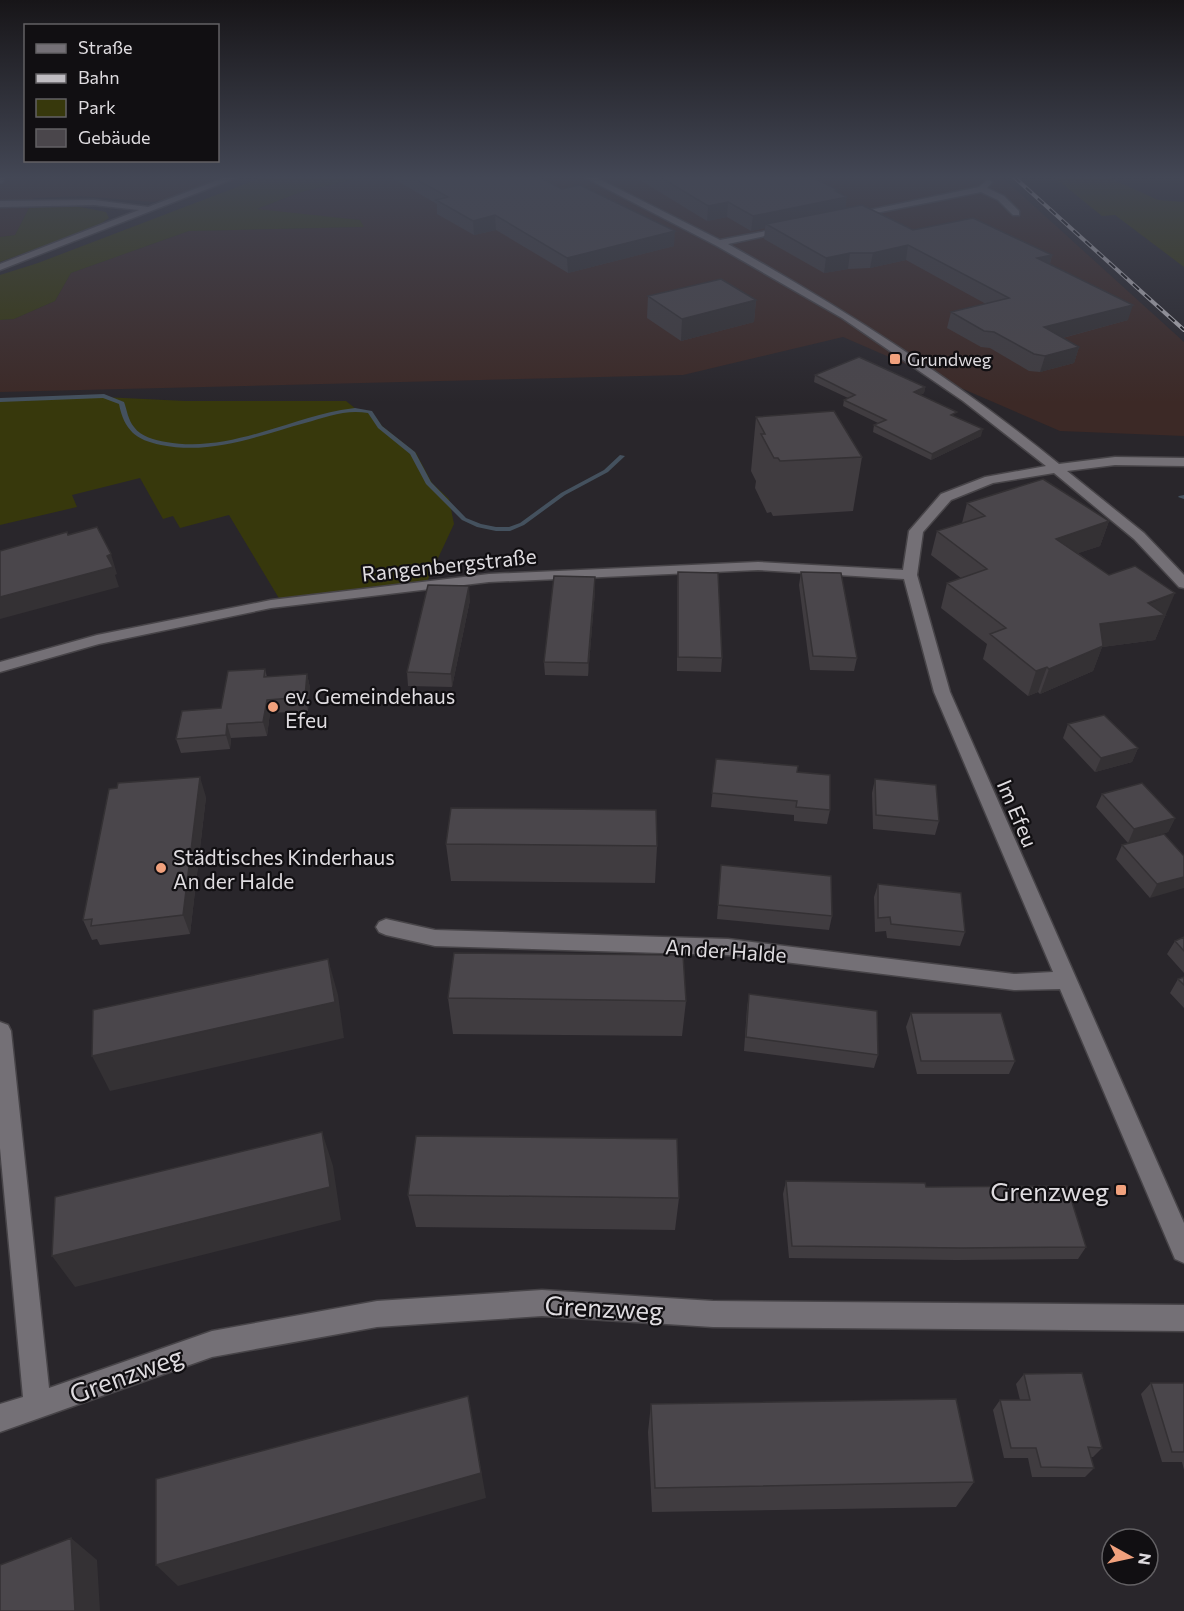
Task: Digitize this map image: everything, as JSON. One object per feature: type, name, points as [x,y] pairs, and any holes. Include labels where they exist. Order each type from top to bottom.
[{"type":"street","points":[[0,267],[39,252]]},
{"type":"street","points":[[733,252],[899,351],[1018,436],[1157,552],[1184,584]]},
{"type":"street","name":"Im Efeu","points":[[1184,462],[1115,461],[990,480],[946,498],[916,531],[910,574],[951,714],[1184,1251]]},
{"type":"street","name":"Rangenbergstraße","points":[[0,667],[97,640],[271,604],[489,578],[758,566],[910,574]]},
{"type":"street","name":"An der Halde","points":[[386,927],[435,938],[728,947],[1014,982],[1066,980]]},
{"type":"street","name":"Grenzweg","points":[[0,1031],[37,1406]]},
{"type":"street","name":"Grenzweg","points":[[0,1418],[212,1344],[377,1314],[542,1303],[713,1314],[1184,1318]]},
{"type":"shaded area","points":[[129,252],[1085,252],[1184,342],[1184,436],[1060,431],[843,337],[683,375],[0,392],[0,320],[14,319],[55,301],[71,273]]},
{"type":"green space","points":[[0,252],[27,252],[0,262]]},
{"type":"green space","points":[[66,252],[129,252],[71,273],[55,301],[14,319],[0,320],[0,275]]},
{"type":"green space","points":[[1164,252],[1184,252],[1184,267]]},
{"type":"green space","points":[[103,397],[185,401],[346,401],[356,409],[372,412],[382,426],[416,453],[432,483],[449,499],[454,524],[425,586],[283,605],[229,515],[180,528],[173,516],[163,519],[140,478],[72,495],[77,507],[0,525],[0,401]]},
{"type":"building","points":[[557,252],[590,252],[567,258]]},
{"type":"building","points":[[816,252],[877,252],[850,253],[826,258]]},
{"type":"building","points":[[922,252],[1046,252],[1052,255],[1037,258],[1133,305],[1044,327],[1079,347],[1045,356],[1034,354],[994,332],[984,331],[951,312],[1009,298]]},
{"type":"building","points":[[721,279],[756,300],[682,319],[648,296]]},
{"type":"building","points":[[859,357],[925,387],[914,392],[957,412],[951,415],[983,429],[932,454],[874,425],[886,420],[844,400],[855,395],[815,375]]},
{"type":"building","points":[[834,411],[862,457],[780,461],[774,458],[761,434],[765,434],[756,417]]},
{"type":"building","points":[[1043,479],[1109,521],[1056,539],[1109,575],[1135,566],[1175,593],[1148,603],[1165,615],[1100,624],[1103,646],[1049,669],[1047,667],[1036,671],[990,634],[1006,628],[947,583],[987,569],[937,531],[985,516],[967,503]]},
{"type":"building","points":[[97,527],[111,554],[107,556],[113,567],[0,597],[0,551],[67,532],[68,535]]},
{"type":"building","points":[[678,572],[718,573],[722,658],[678,657]]},
{"type":"building","points":[[801,572],[841,573],[857,658],[813,656]]},
{"type":"building","points":[[554,576],[595,577],[588,663],[544,662]]},
{"type":"building","points":[[428,585],[469,586],[451,674],[407,672]]},
{"type":"building","points":[[265,669],[264,677],[307,674],[305,697],[267,700],[263,722],[227,724],[226,735],[176,739],[182,711],[221,708],[228,671]]},
{"type":"building","points":[[1104,715],[1138,748],[1101,758],[1068,724]]},
{"type":"building","points":[[716,759],[798,766],[797,772],[830,775],[830,810],[796,807],[797,801],[712,793]]},
{"type":"building","name":"Städtisches Kinderhaus An der Halde","points":[[200,777],[183,915],[91,926],[92,919],[83,920],[109,789],[117,788],[118,783]]},
{"type":"building","points":[[875,779],[936,785],[939,821],[876,815]]},
{"type":"building","points":[[1142,783],[1175,818],[1134,829],[1102,794]]},
{"type":"building","points":[[451,808],[656,810],[657,846],[446,844]]},
{"type":"building","points":[[1164,834],[1184,856],[1184,877],[1157,884],[1122,845]]},
{"type":"building","points":[[721,865],[831,876],[832,916],[718,905]]},
{"type":"building","points":[[878,884],[961,893],[965,932],[891,924],[890,917],[878,918]]},
{"type":"building","points":[[1184,937],[1184,951],[1175,941]]},
{"type":"building","points":[[454,953],[683,955],[686,1001],[448,998]]},
{"type":"building","points":[[328,959],[335,1002],[92,1056],[93,1010]]},
{"type":"building","points":[[1184,977],[1184,985],[1178,979]]},
{"type":"building","points":[[749,994],[877,1011],[878,1055],[746,1037]]},
{"type":"building","points":[[911,1013],[1001,1013],[1015,1061],[921,1061]]},
{"type":"building","points":[[322,1132],[330,1187],[52,1256],[55,1197]]},
{"type":"building","points":[[416,1136],[677,1139],[679,1198],[408,1195]]},
{"type":"building","points":[[786,1181],[925,1183],[926,1187],[1067,1186],[1086,1247],[792,1246]]},
{"type":"building","points":[[1082,1373],[1102,1448],[1088,1447],[1094,1468],[1041,1467],[1036,1448],[1011,1448],[1000,1400],[1030,1400],[1024,1374]]},
{"type":"building","points":[[1151,1383],[1184,1383],[1184,1452],[1172,1452]]},
{"type":"building","points":[[468,1396],[481,1473],[156,1565],[156,1479]]},
{"type":"building","points":[[956,1399],[974,1482],[655,1488],[651,1404]]},
{"type":"building","points":[[71,1538],[75,1611],[0,1611],[0,1565]]},
{"type":"waterway","points":[[0,400],[104,396],[122,403],[126,419],[137,434],[159,443],[178,447],[198,447],[236,441],[341,411],[370,412],[380,427],[413,453],[428,483],[464,519],[479,526],[496,529],[510,529],[522,524],[563,494],[606,471],[622,456]]},
{"type":"railway","points":[[1098,252],[1184,330]]},
{"type":"place","name":"Grundweg","points":[[895,359]]},
{"type":"place","name":"ev. Gemeindehaus Efeu","points":[[273,707]]},
{"type":"place","name":"Städtisches Kinderhaus An der Halde","points":[[161,868]]},
{"type":"place","name":"Grenzweg","points":[[1121,1190]]}]
